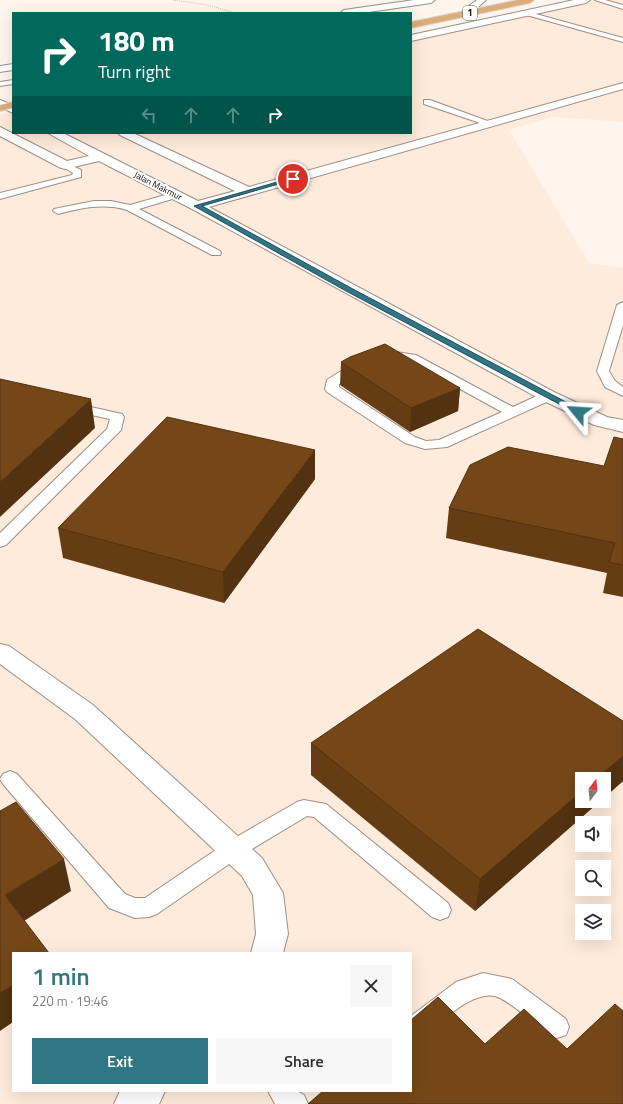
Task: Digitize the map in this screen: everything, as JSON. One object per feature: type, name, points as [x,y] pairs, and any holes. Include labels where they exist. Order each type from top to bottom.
[{"type":"main road","name":"1","points":[[412,20],[507,0]]},
{"type":"main road","name":"1","points":[[412,25],[530,0]]},
{"type":"street","points":[[351,12],[430,0]]},
{"type":"street","points":[[473,7],[482,0]]},
{"type":"street","points":[[412,38],[586,0]]},
{"type":"street","points":[[593,0],[598,0]]},
{"type":"street","points":[[0,69],[12,67]]},
{"type":"street","points":[[197,206],[623,86]]},
{"type":"street","points":[[6,132],[65,165],[100,157]]},
{"type":"street","name":"Jalan Makmur","points":[[56,134],[197,206],[548,396],[601,421],[623,426]]},
{"type":"street","points":[[126,134],[248,192]]},
{"type":"street","points":[[0,652],[84,712],[252,867],[268,893],[272,934],[267,952]]},
{"type":"street","points":[[132,1104],[146,1092]]},
{"type":"lane","points":[[598,0],[623,6]]},
{"type":"lane","points":[[525,13],[623,40]]},
{"type":"lane","points":[[0,84],[12,82]]},
{"type":"lane","points":[[427,102],[489,123]]},
{"type":"lane","points":[[0,196],[74,178],[78,175],[78,172],[65,165]]},
{"type":"lane","points":[[130,208],[176,195]]},
{"type":"lane","points":[[58,211],[89,203],[116,203],[130,208],[216,253]]},
{"type":"lane","points":[[623,305],[603,371],[607,382],[613,388],[623,392]]},
{"type":"lane","points":[[513,412],[412,358],[396,356],[340,377],[332,383],[332,389],[410,440],[425,445],[442,444],[513,412],[548,396]]},
{"type":"lane","points":[[0,542],[114,430],[117,422],[117,418],[56,404]]},
{"type":"lane","points":[[10,779],[117,900],[135,908],[149,907],[234,849],[304,808],[319,810],[440,910]]},
{"type":"lane","points":[[412,1030],[464,990],[483,984],[504,987],[557,1026]]},
{"type":"lane","points":[[282,1092],[289,1102],[309,1103]]},
{"type":"path","points":[[173,0],[208,5],[232,12]]},
{"type":"shaded area","points":[[574,0],[623,0],[623,122],[553,117],[509,130],[589,263],[623,268],[623,1104],[0,1104],[0,115],[12,112],[12,134],[412,134],[412,35]]},
{"type":"building","points":[[385,344],[460,388],[411,408],[341,362],[350,357]]},
{"type":"building","points":[[0,379],[91,399],[0,482]]},
{"type":"building","points":[[167,417],[315,450],[223,572],[58,528]]},
{"type":"building","points":[[614,437],[623,439],[623,565],[609,562],[615,543],[449,508],[470,465],[508,447],[604,466]]},
{"type":"building","points":[[478,629],[623,721],[623,756],[604,772],[575,772],[575,797],[480,879],[311,743]]},
{"type":"building","points":[[16,802],[64,859],[5,895],[48,952],[12,952],[12,986],[0,993],[0,811]]},
{"type":"building","points":[[438,997],[485,1044],[524,1009],[567,1049],[615,1004],[623,1011],[623,1104],[308,1104],[322,1092],[412,1092],[412,1019]]},
{"type":"route","points":[[293,179],[197,206],[578,412]]}]
